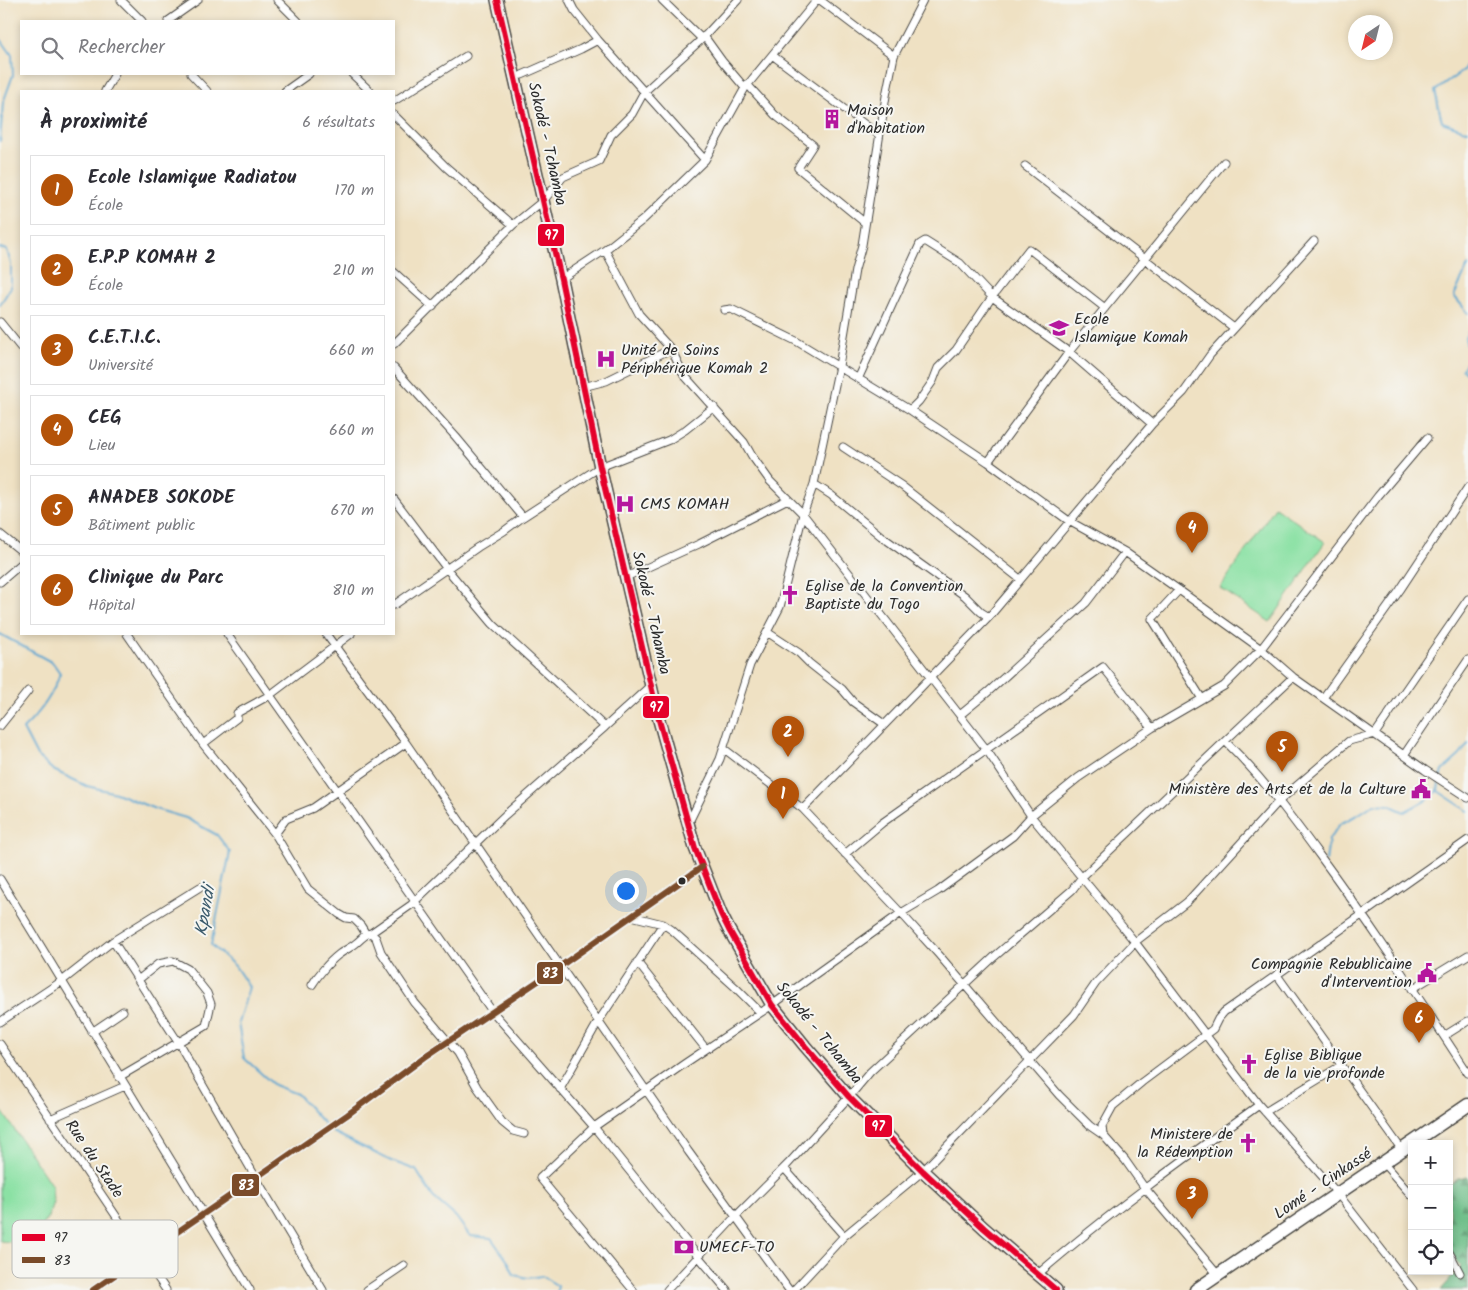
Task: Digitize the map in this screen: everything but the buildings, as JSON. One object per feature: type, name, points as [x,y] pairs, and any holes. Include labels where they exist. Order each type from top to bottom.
[{"type":"highway","name":"Lomé - Cinkassé","points":[[1199,1289],[1468,1104]]},
{"type":"main road","name":"Sokodé - Tchamba","points":[[497,0],[544,200],[600,467],[659,720],[702,867],[729,930],[772,1005],[849,1097],[923,1171],[984,1228],[1056,1290]]},
{"type":"main road","name":"Sokodé - Tchamba","points":[[984,1228],[1000,1247],[1045,1290]]},
{"type":"street","points":[[121,0],[141,20]]},
{"type":"street","points":[[169,20],[198,0]]},
{"type":"street","points":[[276,0],[297,20]]},
{"type":"street","points":[[568,0],[598,40],[705,160]]},
{"type":"street","points":[[662,0],[703,37],[722,61],[775,115],[813,145],[798,168],[864,222]]},
{"type":"street","points":[[395,343],[513,225],[544,200],[563,177],[598,161],[611,135],[632,114],[644,92],[703,37],[738,0]]},
{"type":"street","points":[[561,280],[605,250],[644,219],[705,160],[746,86],[819,0],[894,56]]},
{"type":"street","points":[[688,824],[720,759],[750,665],[780,607],[803,514],[814,484],[839,366],[894,56],[923,0]]},
{"type":"street","points":[[522,75],[598,40]]},
{"type":"street","points":[[772,54],[879,136]]},
{"type":"street","points":[[395,100],[466,56]]},
{"type":"street","points":[[106,90],[115,75]]},
{"type":"street","points":[[192,75],[206,90]]},
{"type":"street","points":[[285,90],[308,75]]},
{"type":"street","points":[[353,75],[369,90]]},
{"type":"street","points":[[395,116],[446,167],[513,225]]},
{"type":"street","points":[[988,462],[1068,352],[1224,162]]},
{"type":"street","points":[[1025,166],[1234,328]]},
{"type":"street","points":[[859,378],[920,244],[925,241],[960,264],[992,297],[1068,352],[1152,424]]},
{"type":"street","points":[[803,809],[989,617],[1152,424],[1184,392],[1210,355],[1314,241]]},
{"type":"street","points":[[910,410],[928,388],[938,368],[962,342],[992,297],[1029,248],[1104,308]]},
{"type":"street","points":[[605,250],[639,314],[671,349],[684,375],[744,442],[770,481],[803,514],[986,749],[1031,816],[1135,942],[1259,1105],[1338,1194],[1413,1290]]},
{"type":"street","points":[[395,273],[433,307]]},
{"type":"street","points":[[724,310],[731,309],[796,341],[910,410],[988,462],[1069,521],[1125,552],[1261,649],[1293,677],[1468,798]]},
{"type":"street","points":[[0,322],[20,347]]},
{"type":"street","points":[[583,387],[606,381],[671,349]]},
{"type":"street","points":[[395,369],[456,437],[523,517]]},
{"type":"street","points":[[395,604],[600,467],[670,440],[714,407]]},
{"type":"street","points":[[633,1290],[540,1178],[594,1127],[772,1005],[900,913],[938,891],[1013,836],[1031,816],[1078,778],[1152,728],[1224,686],[1261,649],[1378,496],[1427,438]]},
{"type":"street","points":[[843,448],[902,486],[1020,579]]},
{"type":"street","points":[[814,484],[831,495],[881,536],[966,596],[980,612],[989,617]]},
{"type":"street","points":[[1323,698],[1400,590],[1468,487]]},
{"type":"street","points":[[395,499],[447,569],[493,624],[605,726]]},
{"type":"street","points":[[626,577],[699,544],[788,499]]},
{"type":"street","points":[[0,534],[20,549]]},
{"type":"street","points":[[960,715],[1086,603],[1125,552]]},
{"type":"street","points":[[0,582],[20,565]]},
{"type":"street","points":[[1179,590],[1152,619],[1202,699]]},
{"type":"street","points":[[794,1290],[844,1236],[923,1171],[1074,1014],[1096,983],[1135,942],[1187,902],[1279,801],[1349,741],[1374,734],[1468,599]]},
{"type":"street","points":[[767,632],[799,653],[842,689],[853,702],[884,724]]},
{"type":"street","points":[[128,635],[203,744],[275,834],[308,889],[339,914],[346,918],[354,919],[376,938],[381,952],[414,1003],[458,1053],[477,1087],[502,1122],[513,1130],[524,1134]]},
{"type":"street","points":[[228,635],[492,1011],[594,1127],[727,1290]]},
{"type":"street","points":[[327,635],[406,743],[688,1151],[789,1290]]},
{"type":"street","points":[[203,744],[237,718],[237,713],[270,695],[349,635]]},
{"type":"street","points":[[1404,755],[1468,660]]},
{"type":"street","points":[[846,854],[882,823],[1103,667],[1152,728]]},
{"type":"street","points":[[666,1290],[784,1168],[870,1072],[964,984],[1072,890],[1082,877],[1293,677]]},
{"type":"street","points":[[312,985],[329,963],[340,954],[411,905],[414,900],[505,815],[651,685]]},
{"type":"street","points":[[0,726],[28,691]]},
{"type":"street","points":[[1225,741],[1249,764],[1279,801],[1363,914],[1468,1073]]},
{"type":"street","points":[[275,834],[286,819],[313,808],[406,743]]},
{"type":"street","points":[[723,748],[803,809],[846,854],[964,984],[1060,1095],[1090,1126],[1103,1135],[1126,1160],[1144,1187],[1218,1275]]},
{"type":"street","points":[[1103,1135],[1102,1126],[1113,1106],[1213,1029],[1224,1012],[1468,840]]},
{"type":"street","points":[[178,1230],[347,1115],[447,1042],[560,967],[702,867]]},
{"type":"street","points":[[0,879],[202,1214],[250,1290]]},
{"type":"street","points":[[0,1022],[62,981],[113,940],[200,887]]},
{"type":"street","points":[[631,916],[663,924],[672,930],[760,1012]]},
{"type":"street","points":[[560,1089],[598,1022],[663,924]]},
{"type":"street","points":[[113,940],[178,1042],[323,1290]]},
{"type":"street","points":[[1412,989],[1467,959]]},
{"type":"street","points":[[119,1077],[206,1026],[212,1004],[207,993],[188,968],[174,960],[158,964],[138,980]]},
{"type":"street","points":[[637,962],[706,1049]]},
{"type":"street","points":[[1277,975],[1402,1150]]},
{"type":"street","points":[[92,1032],[123,1011]]},
{"type":"street","points":[[1444,1036],[1468,1021]]},
{"type":"street","name":"Rue du Stade","points":[[0,1044],[118,1220]]},
{"type":"street","points":[[1265,1112],[1342,1065]]},
{"type":"street","points":[[50,1119],[125,1086]]},
{"type":"street","points":[[1038,1274],[1089,1230],[1144,1187],[1259,1105]]},
{"type":"street","points":[[1383,1162],[1408,1191]]},
{"type":"street","points":[[784,1168],[844,1236]]},
{"type":"street","points":[[1453,1260],[1460,1273]]},
{"type":"street","points":[[367,1290],[404,1264]]},
{"type":"street","points":[[93,1290],[110,1278]]},
{"type":"street","name":"Rue du Stade","points":[[158,1278],[166,1290]]},
{"type":"green space","points":[[1275,507],[1325,542],[1270,622],[1220,588]]},
{"type":"green space","points":[[0,1108],[52,1186],[53,1202],[46,1220],[12,1220],[12,1241],[0,1241]]},
{"type":"green space","points":[[1468,1177],[1468,1290],[1441,1290],[1461,1267],[1453,1255],[1453,1182]]},
{"type":"waterway","name":"Kpandi","points":[[0,38],[12,55],[13,75],[3,103],[0,141]]},
{"type":"waterway","points":[[1468,56],[1464,70],[1435,91],[1442,122],[1468,131]]},
{"type":"waterway","name":"Kpandi","points":[[0,248],[7,250],[11,264],[11,287],[0,305]]},
{"type":"waterway","points":[[1468,266],[1454,296],[1468,313]]},
{"type":"waterway","points":[[1468,332],[1465,338],[1468,350]]},
{"type":"waterway","points":[[1468,361],[1462,369],[1468,374]]},
{"type":"waterway","name":"Kpandi","points":[[0,634],[53,663],[60,673],[54,689],[45,704],[23,729],[37,756],[53,770],[87,786],[116,793],[155,809],[186,818],[217,835],[230,852],[211,945],[235,966],[249,987],[238,1023],[244,1058],[274,1085],[297,1094],[326,1126]]},
{"type":"waterway","points":[[1440,778],[1442,771],[1460,755],[1468,744]]},
{"type":"waterway","points":[[1439,782],[1438,791],[1468,811]]},
{"type":"waterway","points":[[1326,861],[1329,839],[1340,824],[1374,804],[1389,805],[1404,812],[1425,801],[1438,791]]},
{"type":"waterway","name":"Kpandi","points":[[330,1129],[391,1161],[416,1170],[433,1197],[456,1217],[470,1236],[491,1238],[509,1263],[514,1275],[528,1278],[542,1276],[558,1286],[557,1290]]},
{"type":"transit line","name":"97","points":[[497,0],[561,279],[600,467],[659,720],[695,848],[721,914],[772,1005],[849,1097],[923,1171],[984,1228],[1056,1290]]},
{"type":"transit line","name":"83","points":[[178,1231],[347,1115],[425,1057],[559,967],[702,867]]},
{"type":"transit line","name":"83","points":[[93,1290],[110,1278]]},
{"type":"place","name":"Maison d'habitation","points":[[832,119]]},
{"type":"place","name":"Ecole Islamique Komah","points":[[1059,328]]},
{"type":"place","name":"Unité de Soins Périphérique Komah 2","points":[[606,359]]},
{"type":"place","name":"CMS KOMAH","points":[[625,504]]},
{"type":"place","name":"CEG","points":[[1192,553]]},
{"type":"place","name":"Eglise de la Convention Baptiste du Togo","points":[[790,595]]},
{"type":"place","name":"E.P.P KOMAH 2","points":[[788,757]]},
{"type":"place","name":"ANADEB SOKODE","points":[[1282,772]]},
{"type":"place","name":"Ministère des Arts et de la Culture","points":[[1421,789]]},
{"type":"place","name":"Ecole Islamique Radiatou","points":[[783,819]]},
{"type":"place","name":"Compagnie Rebublicaine d'Intervention","points":[[1427,973]]},
{"type":"place","name":"Clinique du Parc","points":[[1419,1043]]},
{"type":"place","name":"Eglise Biblique de la vie profonde","points":[[1249,1064]]},
{"type":"place","name":"Ministere de la Rédemption","points":[[1248,1143]]},
{"type":"place","name":"C.E.T.I.C.","points":[[1192,1219]]},
{"type":"place","name":"UMECF-TO","points":[[684,1247]]}]
